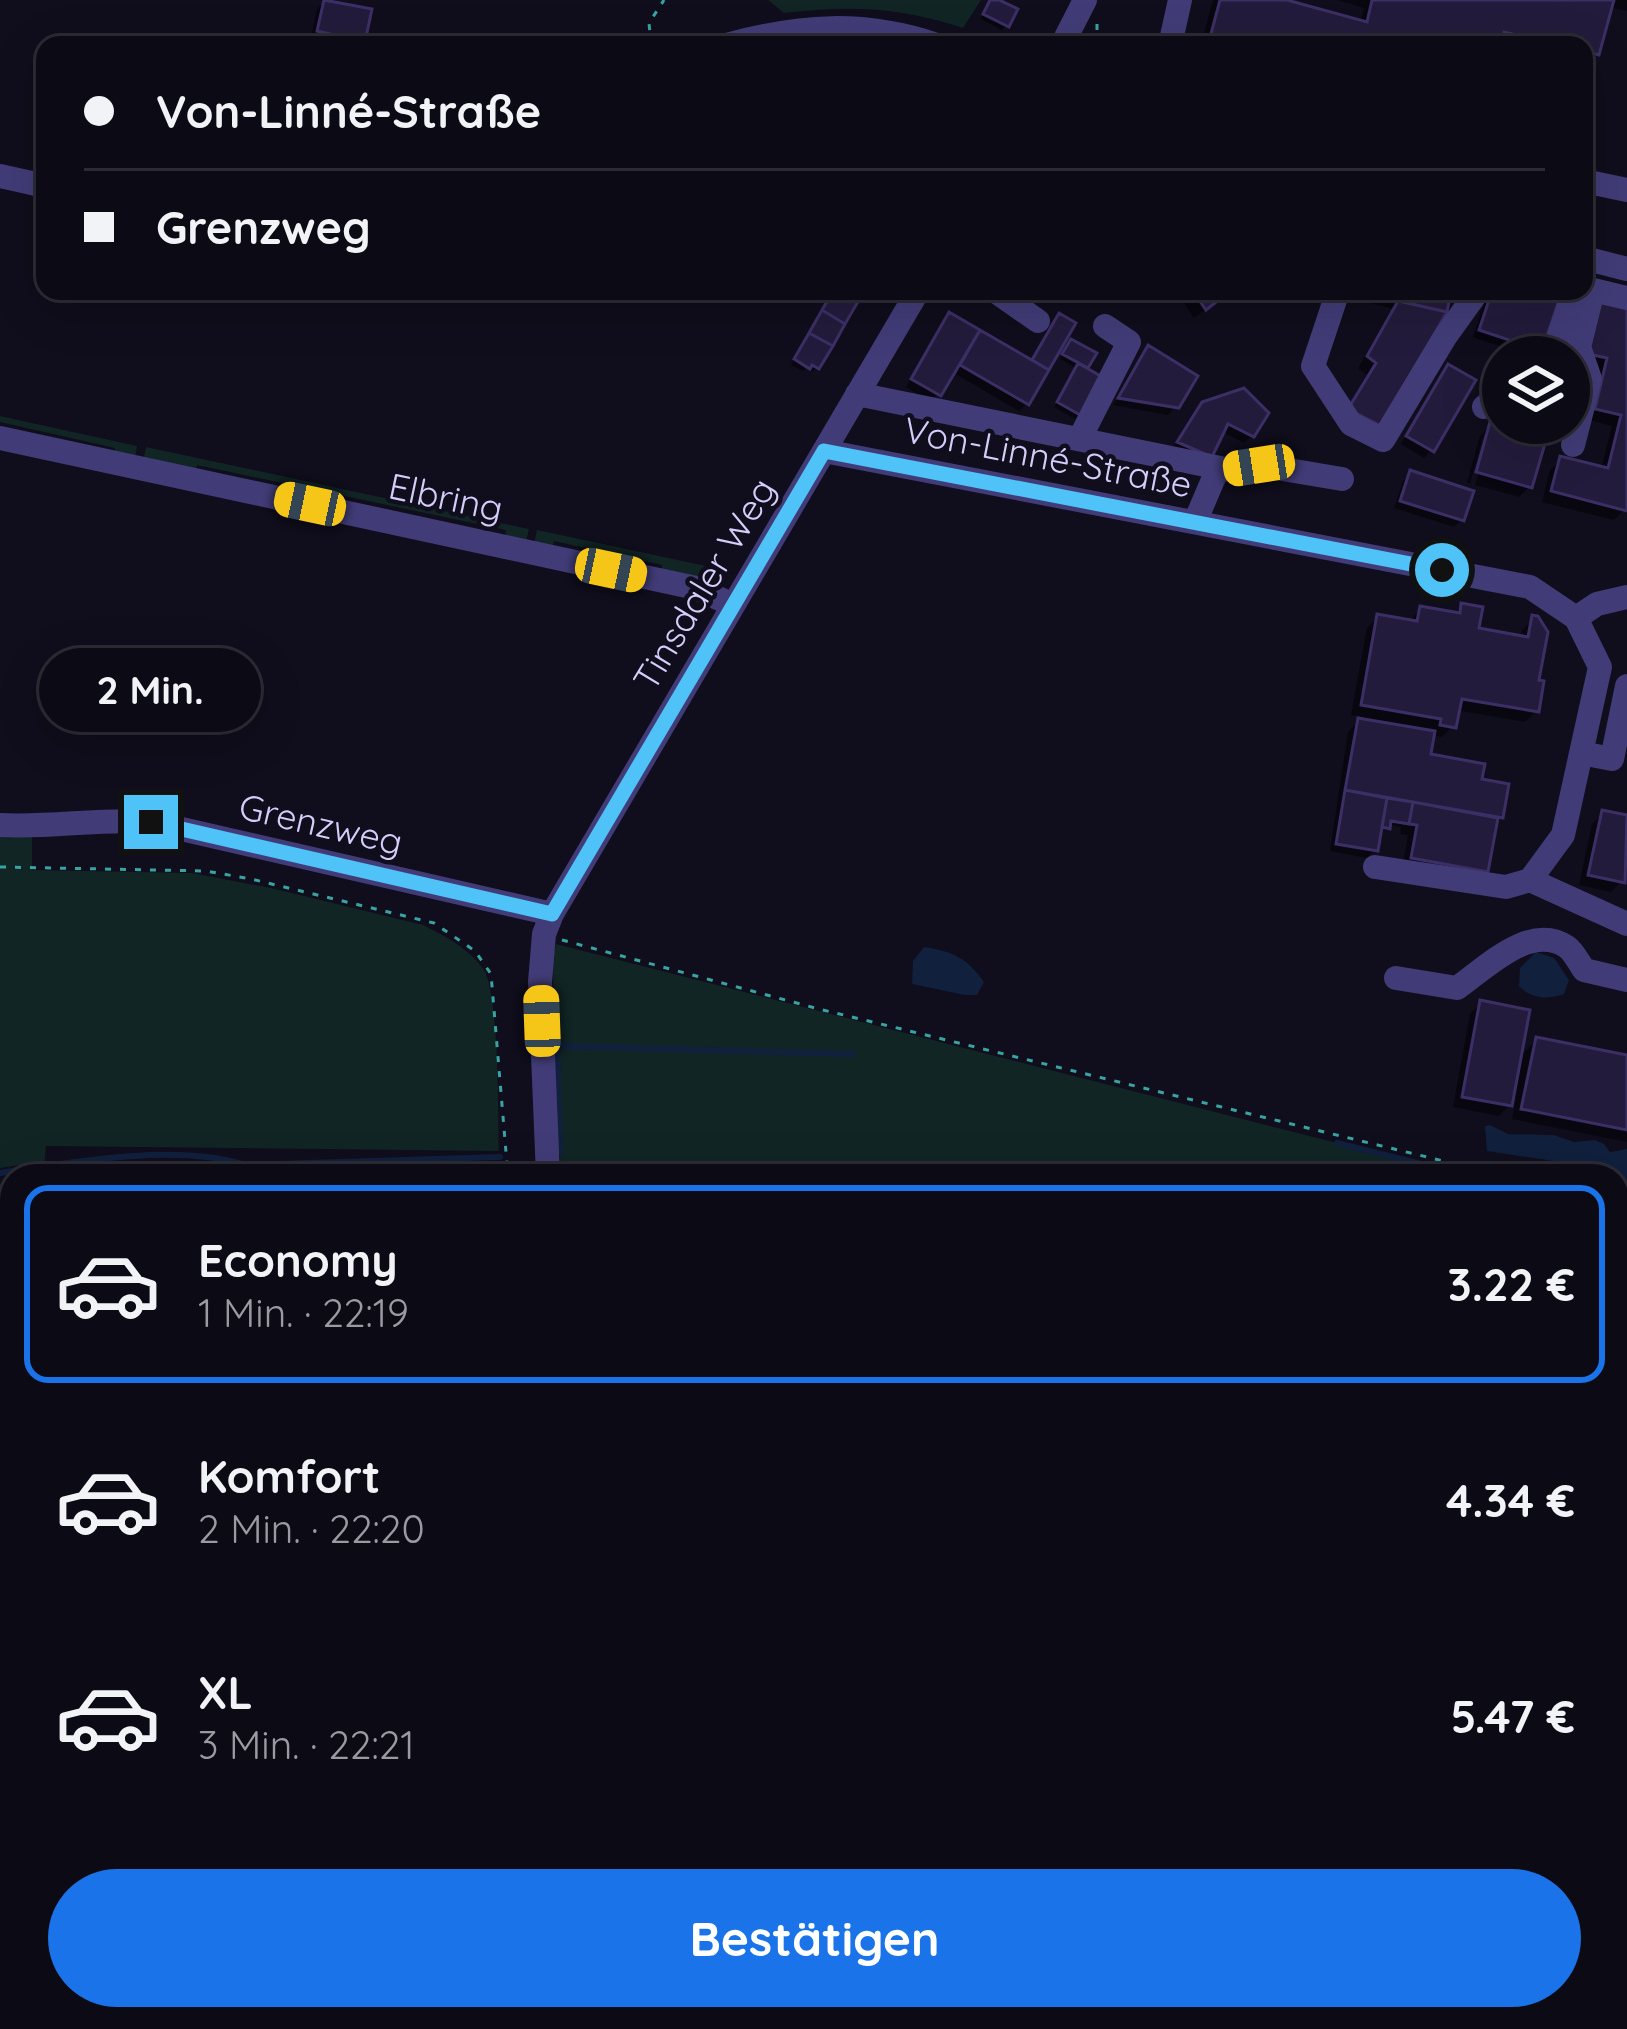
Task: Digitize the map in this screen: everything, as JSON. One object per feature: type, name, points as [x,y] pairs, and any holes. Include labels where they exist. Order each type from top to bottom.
[{"type":"street","points":[[1067,36],[1085,0]]},
{"type":"street","points":[[1172,36],[1180,0]]},
{"type":"street","points":[[764,36],[798,28],[837,27],[911,36]]},
{"type":"street","points":[[0,176],[36,184]]},
{"type":"street","points":[[1593,183],[1627,190]]},
{"type":"street","points":[[1593,262],[1627,269]]},
{"type":"street","points":[[1593,290],[1627,298]]},
{"type":"street","name":"Tinsdaler Weg","points":[[548,924],[913,300]]},
{"type":"street","points":[[1008,300],[1038,321]]},
{"type":"street","points":[[1335,300],[1313,366],[1351,424],[1383,440],[1472,300]]},
{"type":"street","points":[[1559,336],[1571,300]]},
{"type":"street","points":[[1573,445],[1590,379],[1579,347],[1591,300]]},
{"type":"street","points":[[1080,438],[1129,342],[1105,326]]},
{"type":"street","points":[[857,394],[1218,468],[1259,465],[1342,479]]},
{"type":"street","name":"Elbring","points":[[0,438],[696,588],[733,604]]},
{"type":"street","name":"Von-Linné-Straße","points":[[824,451],[1530,587],[1576,618]]},
{"type":"street","points":[[1196,522],[1218,468]]},
{"type":"street","points":[[1375,867],[1506,887],[1530,880],[1563,835],[1600,667],[1576,618],[1597,604],[1627,597]]},
{"type":"street","points":[[1581,753],[1612,759],[1627,686]]},
{"type":"street","name":"Grenzweg","points":[[0,825],[32,827],[117,819],[151,822],[548,924]]},
{"type":"street","points":[[1530,880],[1627,924]]},
{"type":"street","points":[[548,924],[540,982],[548,1164]]},
{"type":"street","points":[[1396,978],[1457,988],[1525,942],[1552,941],[1569,948],[1584,970],[1627,980]]},
{"type":"path","points":[[650,36],[649,23],[664,0]]},
{"type":"path","points":[[0,867],[206,871],[434,923],[475,951],[491,974],[507,1164]]},
{"type":"path","points":[[548,924],[820,1009],[1456,1164]]},
{"type":"green space","points":[[768,0],[981,0],[963,28],[875,10],[784,13]]},
{"type":"green space","points":[[0,416],[137,446],[135,459],[115,455],[115,448],[0,422]]},
{"type":"green space","points":[[146,447],[529,529],[526,542],[505,538],[506,530],[197,465],[195,472],[143,461]]},
{"type":"green space","points":[[537,530],[729,571],[729,576],[695,578],[662,572],[662,565],[554,541],[552,548],[534,544]]},
{"type":"green space","points":[[0,825],[32,827],[32,870],[192,873],[271,888],[423,925],[456,944],[484,970],[493,1003],[499,1151],[46,1146],[44,1164],[0,1164]]},
{"type":"green space","points":[[556,944],[1431,1164],[560,1164]]},
{"type":"water","points":[[924,947],[952,954],[972,967],[984,982],[977,995],[912,984],[913,961]]},
{"type":"water","points":[[1536,952],[1554,958],[1569,980],[1564,994],[1540,997],[1519,986],[1520,968]]},
{"type":"water","points":[[1485,1126],[1508,1134],[1595,1140],[1610,1152],[1627,1149],[1627,1164],[1573,1164],[1487,1151]]},
{"type":"building","points":[[324,0],[372,9],[366,36],[317,31]]},
{"type":"building","points":[[990,0],[1018,9],[1009,27],[983,14]]},
{"type":"building","points":[[1220,0],[1287,0],[1367,22],[1372,0],[1614,0],[1599,55],[1593,53],[1593,36],[1504,32],[1503,36],[1210,36]]},
{"type":"building","points":[[828,300],[859,300],[845,324],[822,310]]},
{"type":"building","points":[[1199,300],[1219,300],[1206,310]]},
{"type":"building","points":[[1394,300],[1449,300],[1447,312]]},
{"type":"building","points":[[1489,300],[1559,300],[1547,336],[1497,336],[1479,330]]},
{"type":"building","points":[[1398,301],[1447,312],[1381,426],[1348,409],[1376,363],[1367,356]]},
{"type":"building","points":[[1601,302],[1627,308],[1627,511],[1551,491],[1560,456],[1608,468],[1621,415],[1595,409],[1607,358],[1590,354]]},
{"type":"building","points":[[822,310],[845,324],[833,346],[809,333]]},
{"type":"building","points":[[949,312],[980,330],[941,396],[911,379]]},
{"type":"building","points":[[1059,313],[1076,323],[1049,370],[1032,360]]},
{"type":"building","points":[[980,330],[1049,370],[1029,405],[960,365]]},
{"type":"building","points":[[809,333],[833,346],[819,369],[794,359]]},
{"type":"building","points":[[1071,339],[1097,353],[1088,368],[1062,354]]},
{"type":"building","points":[[1148,345],[1198,376],[1179,408],[1118,398]]},
{"type":"building","points":[[1078,363],[1104,378],[1082,416],[1057,402]]},
{"type":"building","points":[[1448,364],[1476,380],[1434,452],[1406,436]]},
{"type":"building","points":[[1244,388],[1269,413],[1254,437],[1228,424],[1212,457],[1177,442],[1202,402]]},
{"type":"building","points":[[1484,444],[1545,444],[1532,488],[1476,472]]},
{"type":"building","points":[[1410,470],[1474,491],[1464,521],[1400,501]]},
{"type":"building","points":[[1461,603],[1483,607],[1479,628],[1528,637],[1532,615],[1538,616],[1548,632],[1539,712],[1462,699],[1456,728],[1440,725],[1441,719],[1361,705],[1377,614],[1417,621],[1420,606],[1460,613]]},
{"type":"building","points":[[1358,718],[1435,731],[1431,754],[1485,764],[1482,779],[1509,784],[1503,818],[1345,790]]},
{"type":"building","points":[[1345,790],[1387,798],[1378,851],[1336,844]]},
{"type":"building","points":[[1387,798],[1413,802],[1409,824],[1391,821],[1390,829],[1382,827]]},
{"type":"building","points":[[1413,802],[1498,818],[1488,872],[1411,858],[1417,825],[1409,824]]},
{"type":"building","points":[[1602,810],[1627,815],[1625,883],[1588,875]]},
{"type":"building","points":[[1480,1000],[1530,1010],[1512,1106],[1462,1097]]},
{"type":"building","points":[[1536,1037],[1627,1055],[1627,1130],[1521,1109]]},
{"type":"waterway","points":[[560,1152],[557,1046],[853,1054]]},
{"type":"waterway","points":[[1337,1143],[1421,1164]]},
{"type":"waterway","points":[[63,1164],[156,1155],[240,1164]]},
{"type":"waterway","points":[[277,1164],[500,1157]]},
{"type":"route","points":[[151,822],[552,914],[824,451],[1442,570]]}]
